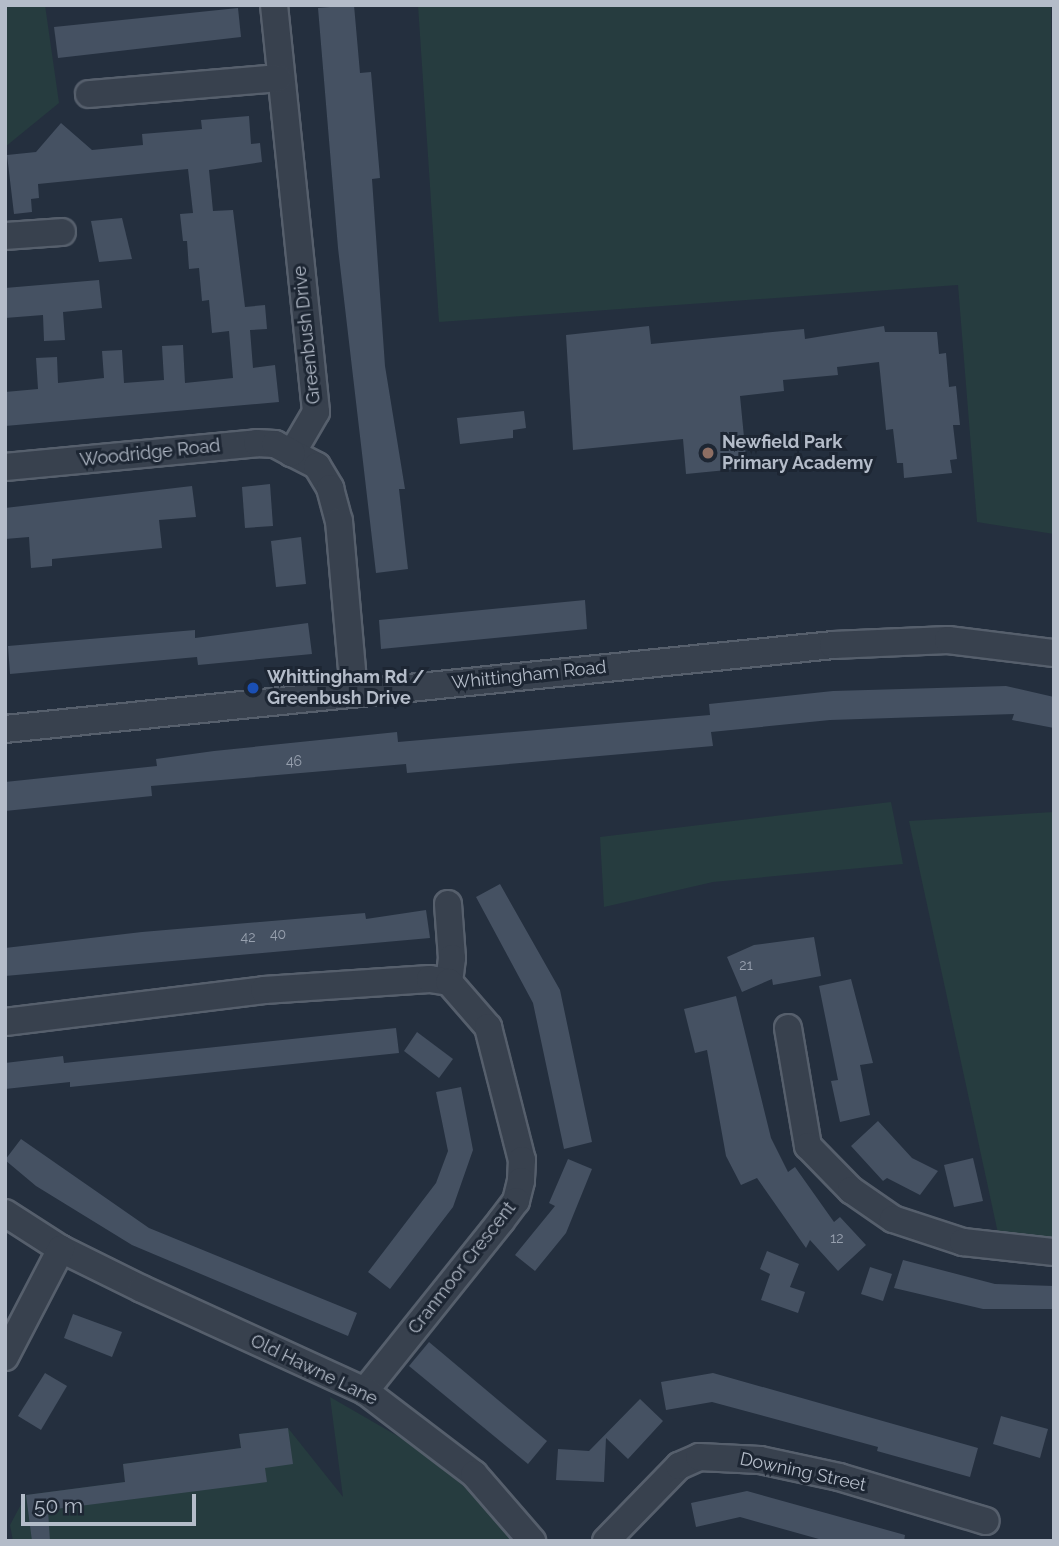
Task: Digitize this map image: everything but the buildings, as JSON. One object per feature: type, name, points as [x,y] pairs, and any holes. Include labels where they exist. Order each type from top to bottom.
[{"type":"street","name":"Greenbush Drive","points":[[274,5],[278,78],[316,412],[292,453]]},
{"type":"street","points":[[89,94],[278,78]]},
{"type":"street","points":[[5,236],[62,232]]},
{"type":"street","name":"Woodridge Road","points":[[5,467],[257,443],[275,444],[292,453]]},
{"type":"street","points":[[292,453],[317,466],[330,488],[339,521],[354,693]]},
{"type":"street","name":"Whittingham Road","points":[[5,729],[833,645],[948,640],[1054,653]]},
{"type":"street","points":[[5,1022],[264,990],[403,980],[449,982],[452,958],[448,904]]},
{"type":"street","name":"Cranmoor Crescent","points":[[365,1391],[516,1201],[521,1181],[522,1160],[488,1027],[449,982]]},
{"type":"street","points":[[788,1028],[808,1146],[852,1191],[893,1219],[962,1242],[1054,1252]]},
{"type":"street","name":"Old Hawne Lane","points":[[5,1213],[61,1249],[365,1391],[474,1474],[532,1541]]},
{"type":"street","points":[[5,1357],[61,1249]]},
{"type":"street","name":"Downing Street","points":[[606,1541],[679,1466],[699,1457],[760,1460],[839,1477],[986,1521]]},
{"type":"green space","points":[[5,5],[45,5],[59,103],[5,147]]},
{"type":"green space","points":[[418,5],[1051,5],[1054,534],[977,522],[958,285],[439,322]]},
{"type":"green space","points":[[891,802],[903,864],[713,882],[604,907],[600,837]]},
{"type":"green space","points":[[1054,812],[1054,1242],[999,1238],[909,821]]},
{"type":"green space","points":[[330,1397],[427,1453],[493,1513],[515,1541],[13,1541],[10,1525],[26,1495],[125,1482],[123,1464],[241,1448],[239,1434],[288,1428],[343,1497]]},
{"type":"place","name":"Newfield Park Primary Academy","points":[[708,453]]},
{"type":"place","name":"Whittingham Rd / Greenbush Drive","points":[[253,688]]}]
